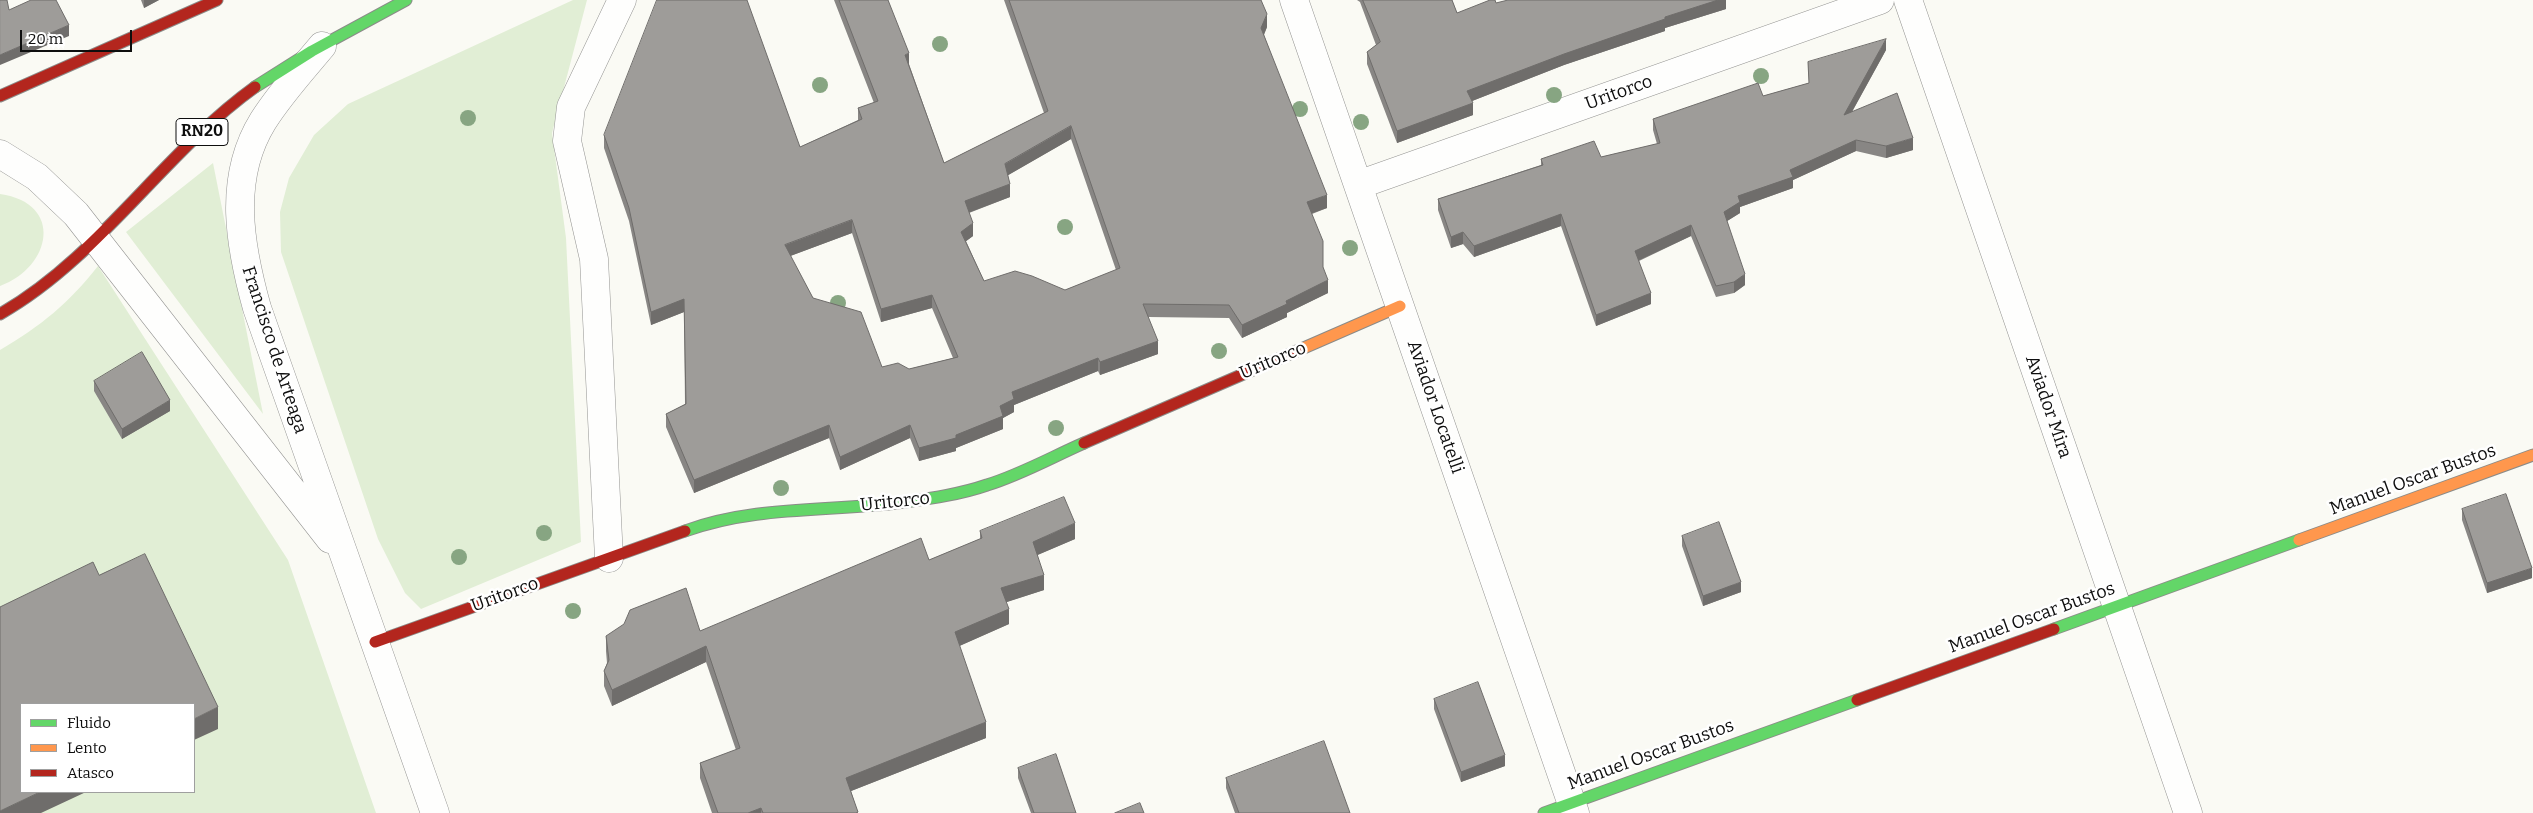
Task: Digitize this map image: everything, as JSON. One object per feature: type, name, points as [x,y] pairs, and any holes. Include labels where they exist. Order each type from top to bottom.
[{"type":"street","points":[[0,96],[217,0]]},
{"type":"street","name":"RN20","points":[[0,314],[53,276],[95,240],[224,111],[259,85],[325,43],[406,0]]},
{"type":"street","points":[[609,558],[594,259],[567,141],[571,107],[622,0]]},
{"type":"street","name":"Aviador Locatelli","points":[[1294,0],[1574,808]]},
{"type":"street","name":"Uritorco","points":[[1358,185],[1880,0]]},
{"type":"street","name":"Aviador Mira","points":[[1908,0],[2188,813]]},
{"type":"street","name":"Francisco de Arteaga","points":[[325,43],[262,122],[243,176],[239,229],[246,268],[257,308],[434,813]]},
{"type":"street","name":"Francisco de Arteaga","points":[[0,154],[37,176],[76,214],[344,556]]},
{"type":"street","name":"Uritorco","points":[[374,642],[708,522],[743,514],[878,505],[949,495],[988,485],[1400,306]]},
{"type":"street","name":"Manuel Oscar Bustos","points":[[1544,813],[1574,808],[2116,606],[2533,455]]},
{"type":"green space","points":[[573,0],[587,0],[552,133],[566,238],[581,542],[421,609],[405,593],[378,539],[281,252],[280,212],[289,178],[314,135],[348,104]]},
{"type":"green space","points":[[213,163],[263,414],[126,232]]},
{"type":"green space","points":[[0,194],[21,200],[34,210],[42,222],[44,236],[40,251],[31,265],[18,277],[0,286]]},
{"type":"green space","points":[[98,266],[288,560],[376,813],[0,813],[0,350],[29,332],[54,313]]},
{"type":"building","points":[[0,0],[7,0],[9,10],[31,0],[56,0],[69,25],[0,55]]},
{"type":"building","points":[[657,0],[747,0],[800,147],[862,119],[858,108],[878,101],[839,0],[888,0],[909,53],[905,55],[944,163],[1048,111],[1009,0],[1261,0],[1267,14],[1261,28],[1327,195],[1307,202],[1323,241],[1323,267],[1328,280],[1286,301],[1287,304],[1242,325],[1229,305],[1143,304],[1158,341],[1100,362],[1098,358],[1012,392],[1014,399],[1000,406],[1003,416],[956,435],[956,438],[919,448],[910,425],[840,457],[829,425],[694,480],[666,414],[686,404],[684,299],[651,312],[629,208],[604,135]],"holes":[[[1071,126],[1120,268],[1065,290],[1015,271],[984,281],[961,232],[973,223],[965,201],[1010,184],[1005,164]],[[852,220],[881,309],[932,295],[958,357],[909,369],[898,363],[882,367],[861,312],[813,298],[785,245]]]},
{"type":"building","points":[[1363,0],[1452,0],[1457,13],[1490,0],[1495,0],[1496,3],[1508,0],[1718,0],[1665,17],[1665,19],[1564,54],[1467,91],[1473,103],[1397,131],[1367,52],[1380,42]]},
{"type":"building","points":[[1886,39],[1844,115],[1897,93],[1913,138],[1886,146],[1856,140],[1790,170],[1793,177],[1738,196],[1740,202],[1724,212],[1745,274],[1734,282],[1716,286],[1691,225],[1635,251],[1651,293],[1596,315],[1561,214],[1474,246],[1463,232],[1451,237],[1438,199],[1543,165],[1541,159],[1594,141],[1601,157],[1660,143],[1653,119],[1758,83],[1763,96],[1809,83],[1808,62]]},
{"type":"building","points":[[142,352],[170,400],[122,429],[94,381]]},
{"type":"building","points":[[2506,494],[2532,568],[2487,583],[2462,509]]},
{"type":"building","points":[[1064,497],[1075,523],[1033,542],[1044,575],[1001,588],[1009,609],[955,632],[986,722],[846,778],[858,812],[856,813],[763,813],[761,808],[748,813],[718,813],[700,763],[740,748],[706,646],[612,690],[604,671],[609,660],[606,636],[624,624],[630,610],[686,588],[700,631],[921,538],[929,560],[982,538],[980,531]]},
{"type":"building","points":[[1719,522],[1741,582],[1703,596],[1682,536]]},
{"type":"building","points":[[145,554],[218,707],[195,718],[195,703],[20,703],[20,793],[38,793],[0,811],[0,607],[93,562],[99,575]]},
{"type":"building","points":[[1478,682],[1505,755],[1461,772],[1434,699]]},
{"type":"building","points":[[1324,741],[1350,813],[1239,813],[1226,778]]},
{"type":"building","points":[[1056,754],[1076,813],[1034,813],[1018,768]]},
{"type":"building","points":[[1140,803],[1144,813],[1115,813]]},
{"type":"traffic: fast","points":[[255,87],[312,51],[406,0]]},
{"type":"traffic: fast","points":[[685,531],[712,523],[766,513],[877,505],[957,493],[1012,476],[1084,443]]},
{"type":"traffic: fast","points":[[2054,629],[2299,540]]},
{"type":"traffic: fast","points":[[1544,813],[1857,700]]},
{"type":"traffic: slow","points":[[1299,350],[1400,306]]},
{"type":"traffic: slow","points":[[2299,540],[2533,455]]},
{"type":"traffic: jam","points":[[0,96],[217,0]]},
{"type":"traffic: jam","points":[[0,314],[36,291],[69,264],[100,235],[190,142],[255,87]]},
{"type":"traffic: jam","points":[[1084,443],[1299,350]]},
{"type":"traffic: jam","points":[[375,642],[685,531]]},
{"type":"traffic: jam","points":[[1857,700],[2054,629]]}]
